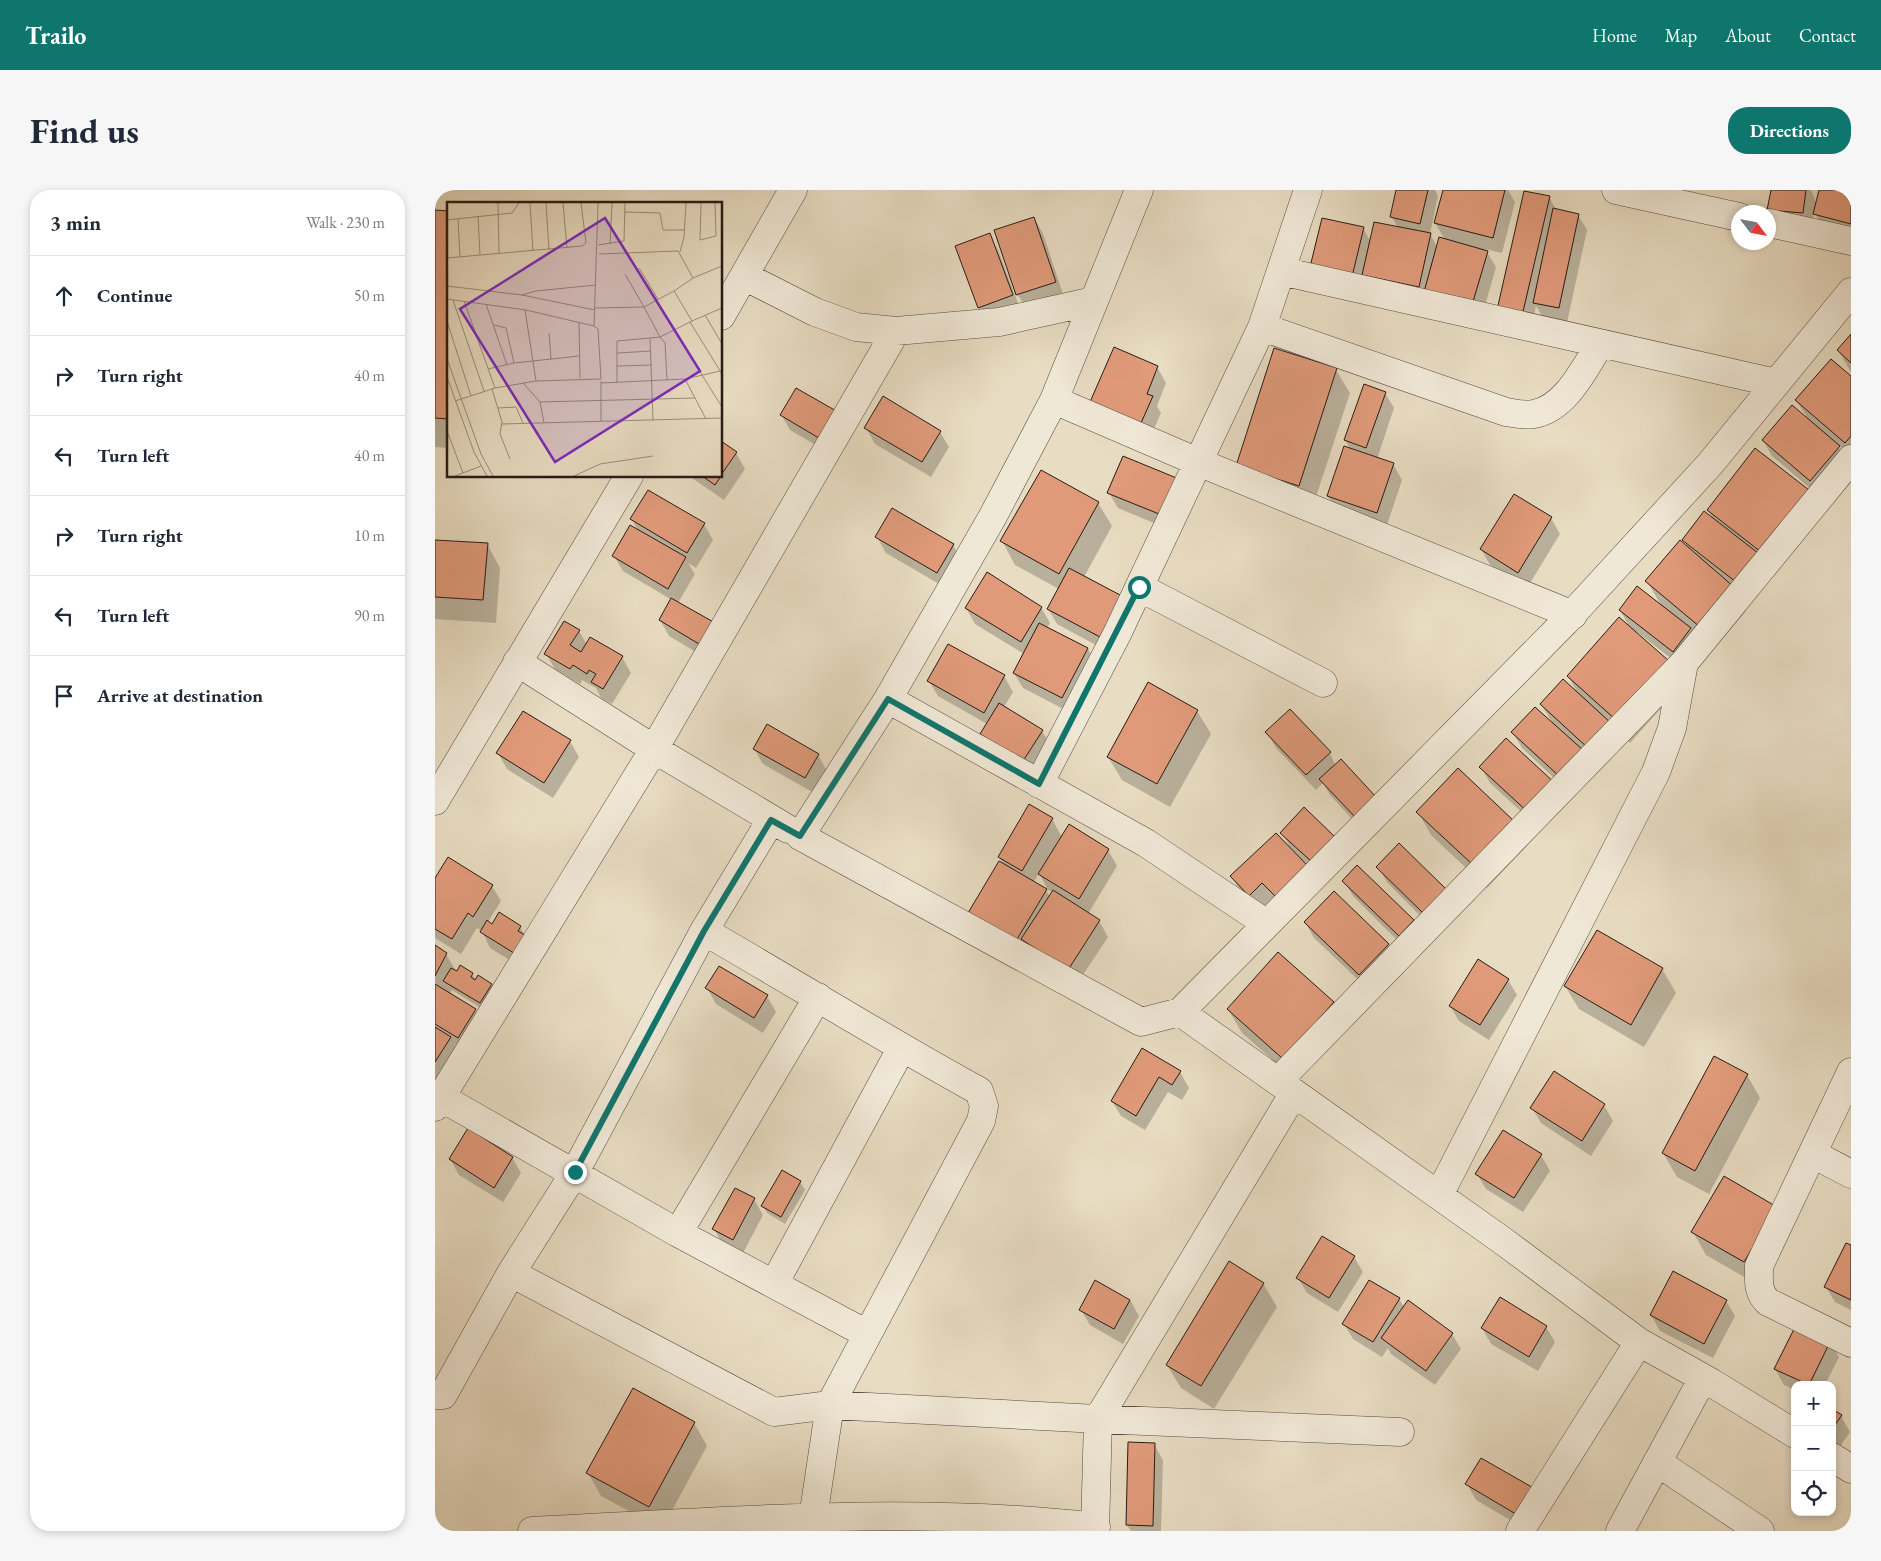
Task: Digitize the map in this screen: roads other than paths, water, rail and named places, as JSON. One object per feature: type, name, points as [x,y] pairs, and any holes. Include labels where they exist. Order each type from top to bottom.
[{"type":"street","points":[[723,313],[793,190]]},
{"type":"street","points":[[800,836],[888,699],[993,516],[1054,400],[1139,190]]},
{"type":"street","points":[[1039,784],[1139,587],[1262,327],[1308,190]]},
{"type":"street","points":[[1616,190],[1731,215]]},
{"type":"street","points":[[1776,225],[1851,241]]},
{"type":"street","points":[[1281,271],[1777,383]]},
{"type":"street","points":[[744,276],[815,312],[856,327],[896,331],[999,322],[1094,301]]},
{"type":"street","points":[[517,662],[771,820],[1141,1022],[1180,1012],[1573,614],[1710,464],[1851,292]]},
{"type":"street","points":[[1262,327],[1506,412],[1533,414],[1554,406],[1572,388],[1600,344]]},
{"type":"street","points":[[867,1334],[678,1233],[575,1172],[437,1099],[655,749],[896,331]]},
{"type":"street","points":[[1054,400],[1198,462],[1573,614]]},
{"type":"street","points":[[532,1531],[812,1524],[958,1516],[1046,1521],[1096,1529],[1098,1419],[1286,1087],[1684,663],[1851,459]]},
{"type":"street","points":[[435,801],[628,478]]},
{"type":"street","points":[[1139,587],[1323,682]]},
{"type":"street","points":[[1439,1195],[1656,772],[1672,728],[1684,663]]},
{"type":"street","points":[[888,699],[1147,844],[1267,924]]},
{"type":"street","points":[[438,1402],[511,1273],[575,1172],[704,931],[771,820]]},
{"type":"street","points":[[704,931],[818,997],[901,1049],[979,1091],[984,1106],[981,1120],[830,1405],[812,1524]]},
{"type":"street","points":[[678,1233],[818,997]]},
{"type":"street","points":[[1180,1012],[1439,1195],[1639,1342],[1791,1432]]},
{"type":"street","points":[[774,1284],[901,1049]]},
{"type":"street","points":[[1851,1072],[1759,1266],[1758,1282],[1761,1296],[1768,1302],[1851,1343]]},
{"type":"street","points":[[1813,1154],[1851,1174]]},
{"type":"street","points":[[511,1273],[774,1412],[830,1405],[1400,1432]]},
{"type":"street","points":[[1520,1531],[1639,1342]]},
{"type":"street","points":[[1620,1531],[1703,1378]]},
{"type":"street","points":[[1836,1460],[1851,1469]]},
{"type":"street","points":[[1657,1462],[1760,1531]]}]
